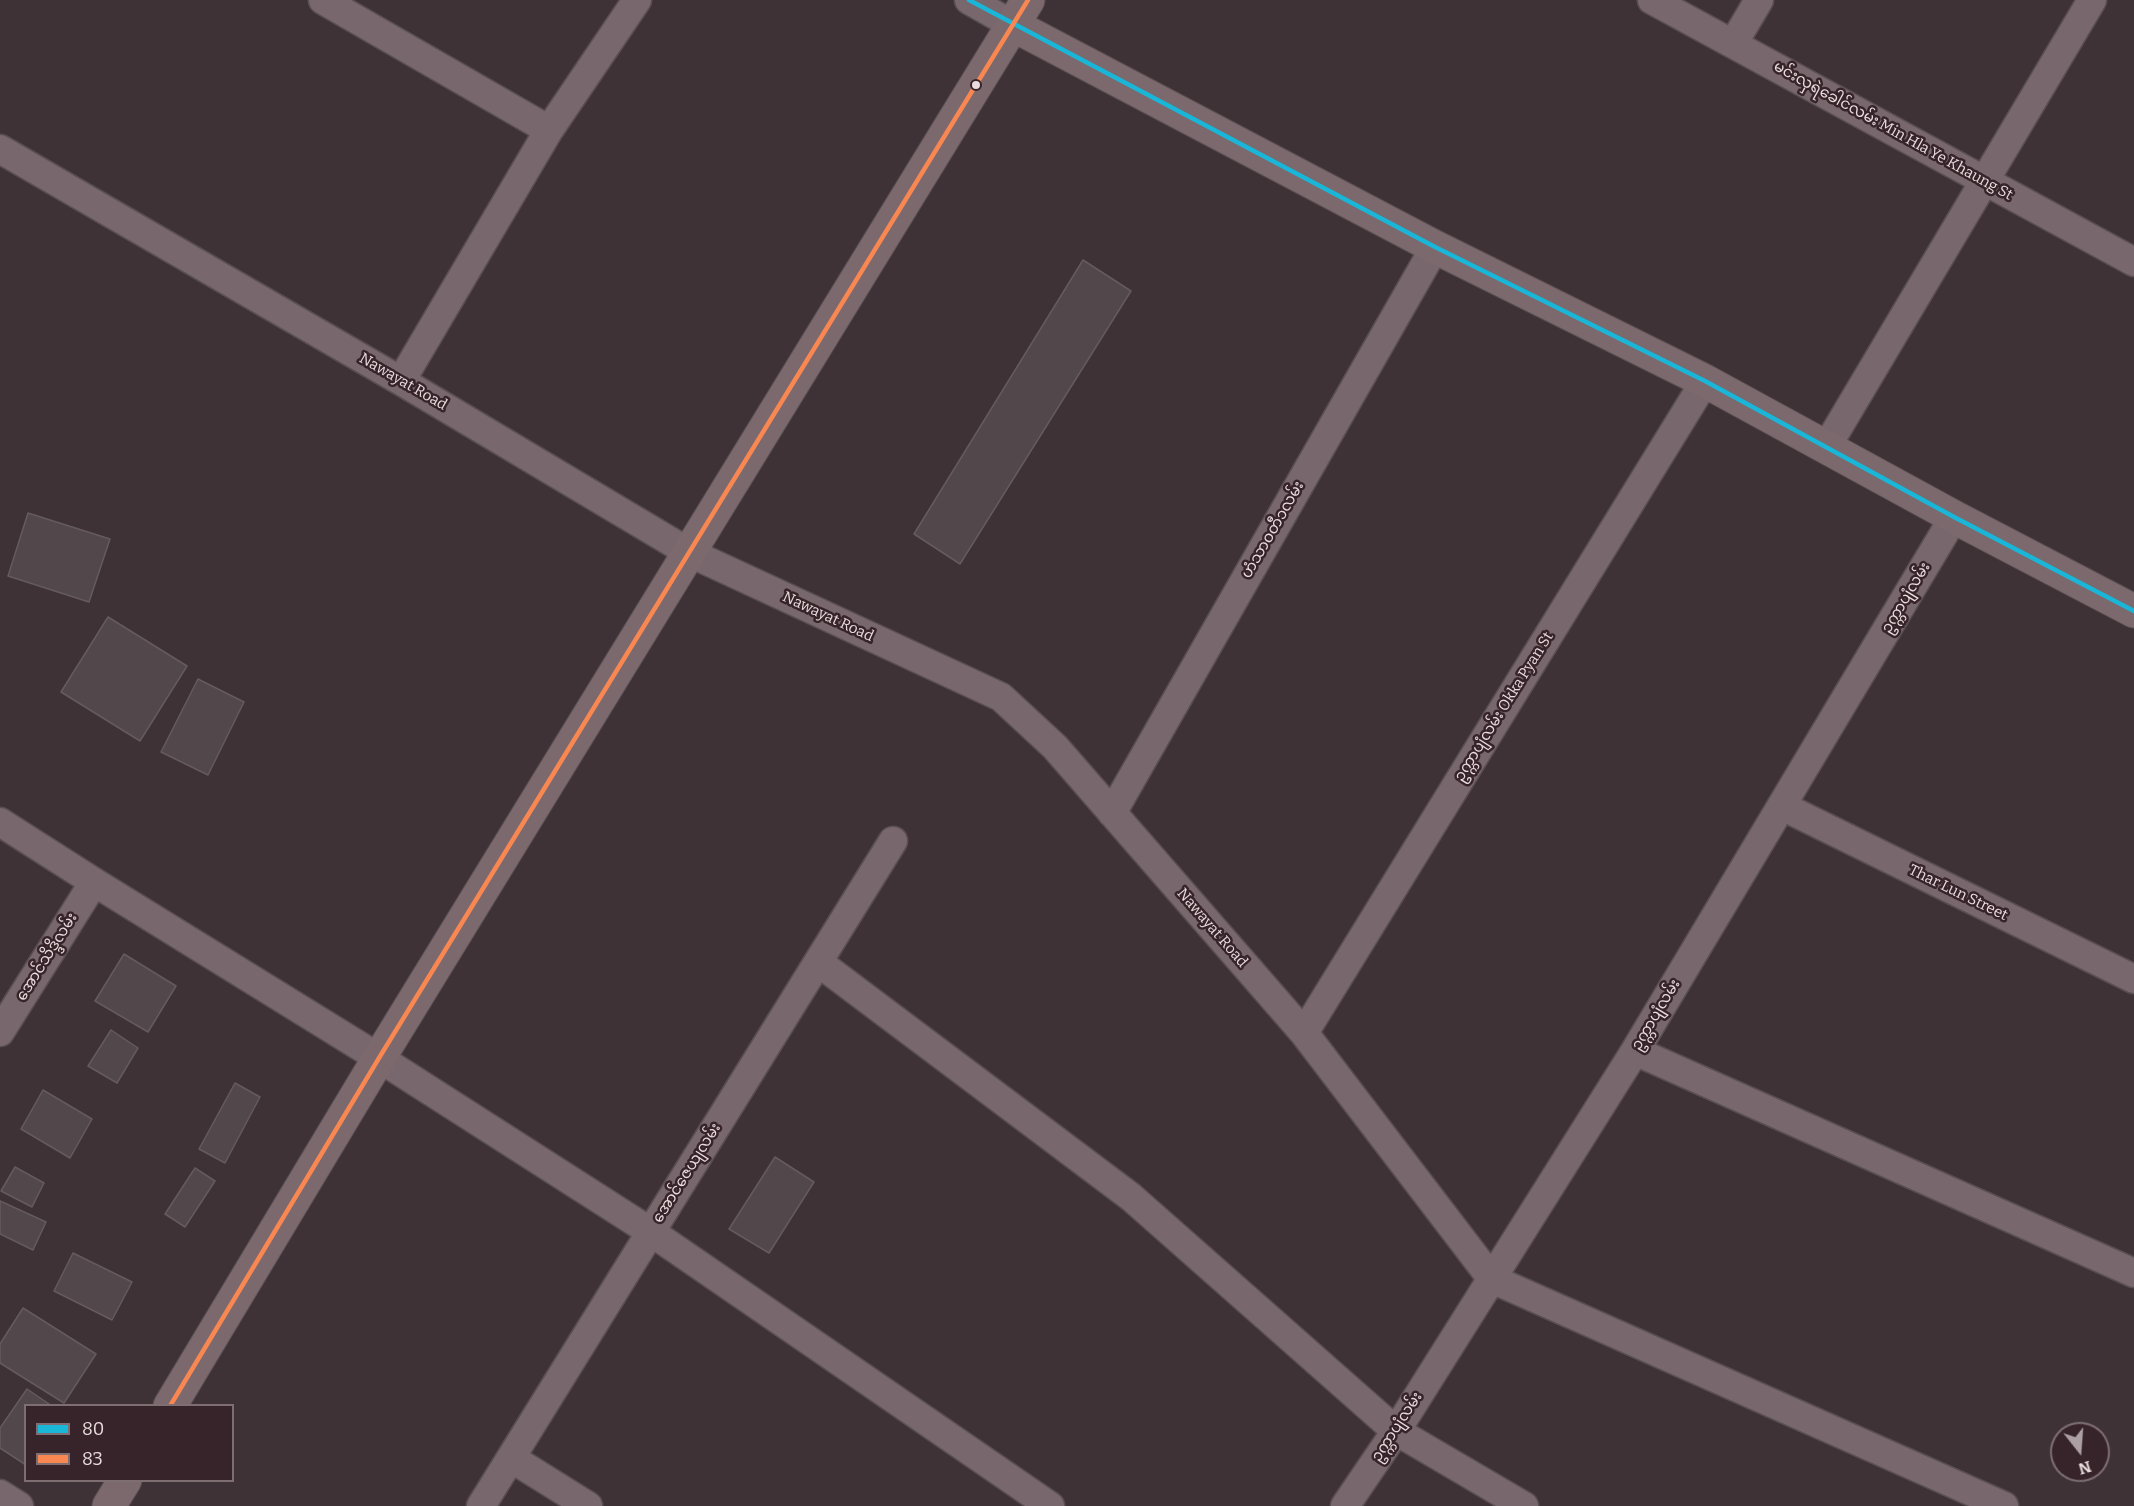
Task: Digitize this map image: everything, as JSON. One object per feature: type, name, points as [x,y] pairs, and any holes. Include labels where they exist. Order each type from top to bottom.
[{"type":"street","points":[[323,0],[549,130]]},
{"type":"street","points":[[401,381],[549,130],[637,0]]},
{"type":"street","points":[[969,0],[1021,12],[1435,247],[1705,381],[1954,517],[2134,611]]},
{"type":"street","name":"မင်းလှရဲခေါင်လမ်း Min Hla Ye Khaung St","points":[[1652,0],[2134,262]]},
{"type":"street","points":[[1733,44],[1759,0]]},
{"type":"street","points":[[1827,446],[2092,0]]},
{"type":"street","points":[[171,1404],[379,1058],[1021,12]]},
{"type":"street","name":"Nawayat Road","points":[[0,149],[401,381],[690,553],[1001,697],[1055,747],[1304,1033],[1492,1279]]},
{"type":"street","name":"ဟံသာဝတီ၁လမ်း","points":[[1112,813],[1435,247]]},
{"type":"street","name":"ဥက္ကာပျံလမ်း Okka Pyan St","points":[[1304,1033],[1705,381]]},
{"type":"street","name":"ဥက္ကာပျံလမ်း","points":[[1345,1506],[1396,1431],[1635,1051],[1954,517]]},
{"type":"street","name":"Thar Lun Street","points":[[1782,806],[2134,979]]},
{"type":"street","points":[[0,822],[379,1058],[651,1232],[1050,1506]]},
{"type":"street","name":"အောင်ဇေယျလမ်း","points":[[481,1506],[893,841]]},
{"type":"street","name":"အောင်သိဒ္ဒိလမ်း","points":[[0,1032],[94,882]]},
{"type":"street","points":[[818,962],[1131,1197],[1396,1431],[1524,1506]]},
{"type":"street","points":[[1635,1051],[2134,1273]]},
{"type":"street","points":[[1492,1279],[2004,1506]]},
{"type":"street","points":[[511,1458],[588,1506]]},
{"type":"street","points":[[109,1506],[124,1482]]},
{"type":"street","points":[[0,1494],[19,1506]]},
{"type":"building","points":[[1083,260],[1131,291],[960,564],[914,534]]},
{"type":"building","points":[[28,513],[110,539],[89,602],[8,576]]},
{"type":"building","points":[[108,617],[187,666],[140,741],[61,692]]},
{"type":"building","points":[[198,679],[244,702],[208,775],[161,752]]},
{"type":"building","points":[[124,954],[176,986],[148,1032],[95,1001]]},
{"type":"building","points":[[111,1030],[138,1048],[117,1083],[88,1066]]},
{"type":"building","points":[[235,1083],[260,1097],[225,1163],[199,1149]]},
{"type":"building","points":[[43,1090],[92,1119],[70,1158],[21,1129]]},
{"type":"building","points":[[775,1157],[814,1182],[769,1253],[729,1229]]},
{"type":"building","points":[[15,1167],[44,1183],[32,1207],[1,1191]]},
{"type":"building","points":[[195,1168],[215,1181],[185,1227],[165,1214]]},
{"type":"building","points":[[0,1201],[46,1222],[33,1250],[0,1234]]},
{"type":"building","points":[[73,1253],[132,1282],[112,1320],[54,1291]]},
{"type":"building","points":[[23,1308],[96,1354],[64,1403],[0,1363],[0,1344]]},
{"type":"building","points":[[27,1389],[49,1404],[24,1404],[24,1464],[0,1448],[0,1428]]},
{"type":"transit line","name":"80","points":[[969,0],[1435,247],[1705,381],[1954,517],[2134,611]]},
{"type":"transit line","name":"83","points":[[171,1404],[379,1058],[1028,0]]}]
